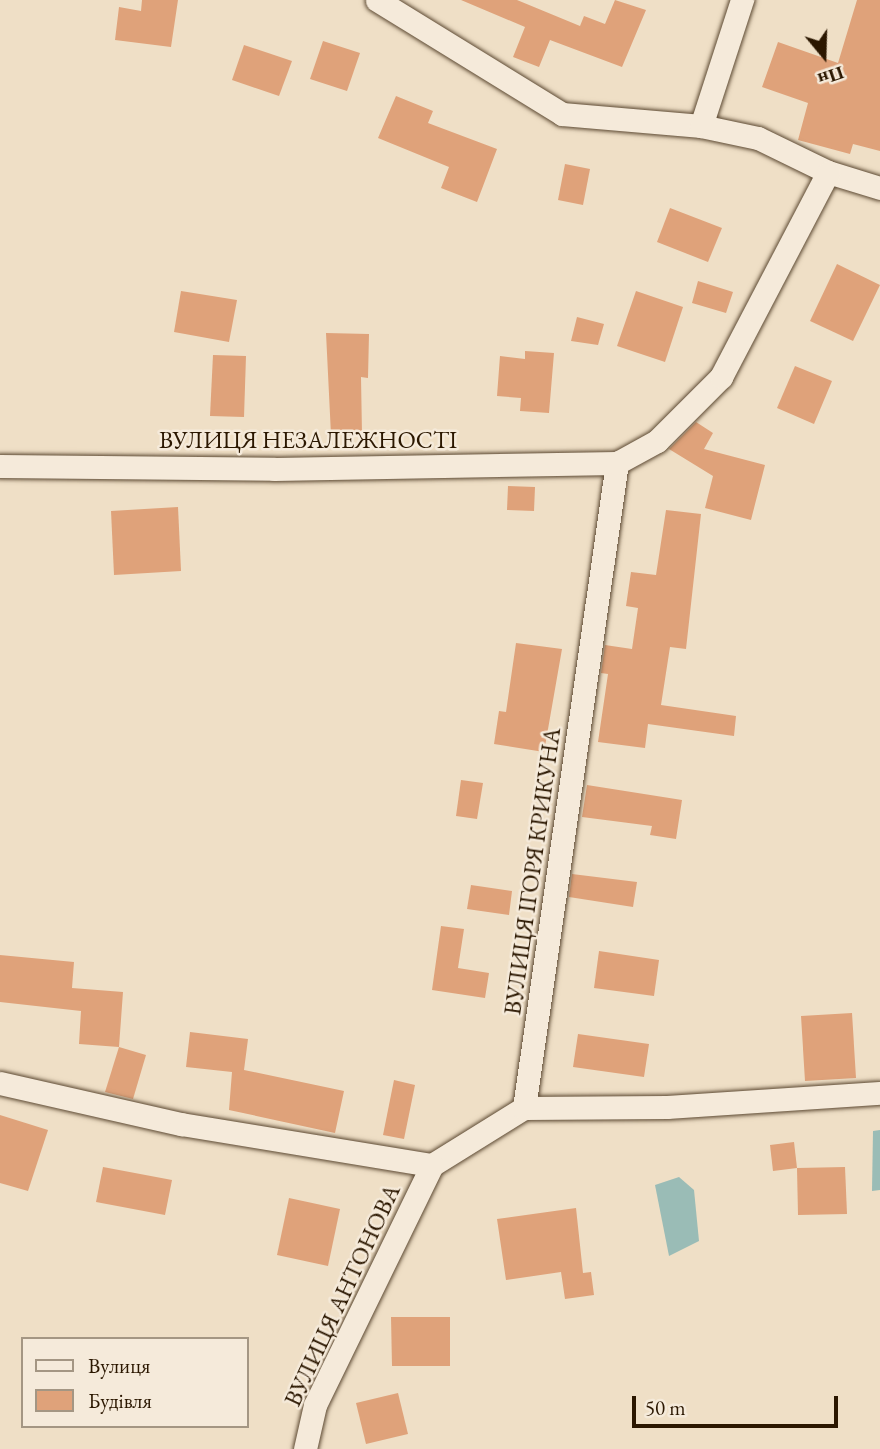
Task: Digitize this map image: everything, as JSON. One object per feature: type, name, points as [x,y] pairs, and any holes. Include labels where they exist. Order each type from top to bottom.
[{"type":"street","points":[[377,0],[473,65],[562,114],[701,126],[758,138],[828,172],[880,188]]},
{"type":"street","points":[[701,126],[742,0]]},
{"type":"street","points":[[617,463],[657,441],[721,377],[828,172]]},
{"type":"street","name":"ВУЛИЦЯ НЕЗАЛЕЖНОСТІ","points":[[0,466],[274,469],[617,463]]},
{"type":"street","name":"ВУЛИЦЯ ІГОРЯ КРИКУНА","points":[[524,1108],[617,463]]},
{"type":"street","points":[[0,1083],[181,1124],[432,1165],[524,1108],[667,1107],[880,1093]]},
{"type":"street","name":"ВУЛИЦЯ АНТОНОВА","points":[[304,1449],[314,1405],[432,1165]]},
{"type":"water","points":[[880,1130],[880,1190],[872,1191],[873,1131]]},
{"type":"water","points":[[679,1177],[694,1190],[699,1241],[669,1256],[655,1185]]},
{"type":"building","points":[[142,0],[178,0],[171,47],[115,40],[119,7],[141,11]]},
{"type":"building","points":[[461,0],[517,0],[580,26],[584,16],[605,24],[615,0],[646,10],[622,67],[550,40],[539,67],[513,57],[525,27]]},
{"type":"building","points":[[857,0],[880,0],[880,151],[853,144],[850,154],[798,140],[808,103],[762,87],[778,42],[838,63]]},
{"type":"building","points":[[323,41],[360,53],[347,91],[310,79]]},
{"type":"building","points":[[244,45],[292,61],[279,96],[232,80]]},
{"type":"building","points":[[396,96],[433,111],[428,123],[497,149],[477,202],[441,188],[449,167],[378,138]]},
{"type":"building","points":[[565,164],[590,169],[583,205],[558,200]]},
{"type":"building","points":[[670,208],[722,228],[708,262],[657,242]]},
{"type":"building","points":[[837,264],[880,285],[853,341],[810,321]]},
{"type":"building","points":[[698,281],[733,292],[726,313],[692,303]]},
{"type":"building","points":[[181,291],[237,300],[229,342],[174,332]]},
{"type":"building","points":[[636,291],[683,307],[665,362],[617,346]]},
{"type":"building","points":[[577,317],[604,324],[598,345],[571,341]]},
{"type":"building","points":[[326,333],[369,334],[368,378],[361,377],[362,434],[331,435]]},
{"type":"building","points":[[525,351],[554,353],[549,413],[520,411],[521,398],[497,396],[500,356],[525,359]]},
{"type":"building","points":[[213,355],[246,356],[244,417],[210,416]]},
{"type":"building","points":[[795,366],[832,381],[814,424],[777,408]]},
{"type":"building","points":[[696,422],[713,433],[704,449],[765,465],[751,520],[705,508],[713,476],[669,449]]},
{"type":"building","points":[[508,486],[535,487],[534,511],[507,510]]},
{"type":"building","points":[[178,507],[181,571],[114,575],[111,511]]},
{"type":"building","points":[[666,510],[701,514],[686,649],[670,647],[661,705],[736,716],[734,736],[648,724],[645,748],[598,742],[608,674],[601,673],[605,645],[632,649],[638,608],[626,606],[631,572],[656,575]]},
{"type":"building","points":[[516,643],[562,649],[544,752],[494,744],[499,711],[506,712]]},
{"type":"building","points":[[461,780],[483,783],[477,819],[456,816]]},
{"type":"building","points":[[587,785],[682,800],[676,839],[650,835],[652,826],[582,817]]},
{"type":"building","points":[[572,874],[637,882],[633,907],[569,897]]},
{"type":"building","points":[[471,885],[512,891],[509,915],[467,909]]},
{"type":"building","points":[[441,926],[464,929],[458,968],[489,973],[485,998],[432,990]]},
{"type":"building","points":[[599,951],[659,960],[654,996],[594,988]]},
{"type":"building","points":[[0,955],[74,962],[72,988],[123,992],[119,1047],[79,1044],[81,1011],[0,1002]]},
{"type":"building","points":[[852,1013],[856,1078],[805,1081],[801,1016]]},
{"type":"building","points":[[190,1032],[248,1039],[244,1070],[344,1091],[335,1133],[229,1110],[232,1072],[186,1067]]},
{"type":"building","points":[[578,1034],[649,1044],[644,1077],[573,1067]]},
{"type":"building","points":[[119,1047],[146,1055],[133,1099],[105,1092]]},
{"type":"building","points":[[394,1080],[415,1085],[404,1139],[383,1135]]},
{"type":"building","points":[[0,1115],[48,1130],[28,1191],[0,1183]]},
{"type":"building","points":[[794,1142],[797,1168],[773,1171],[770,1145]]},
{"type":"building","points":[[103,1167],[172,1180],[165,1215],[96,1202]]},
{"type":"building","points":[[845,1167],[847,1214],[798,1215],[797,1168]]},
{"type":"building","points":[[289,1198],[340,1209],[328,1266],[277,1255]]},
{"type":"building","points":[[576,1208],[583,1273],[591,1272],[594,1295],[565,1299],[561,1272],[506,1280],[497,1219]]},
{"type":"building","points":[[391,1317],[450,1317],[450,1366],[392,1366]]},
{"type":"building","points":[[398,1393],[408,1434],[366,1444],[356,1403]]}]
